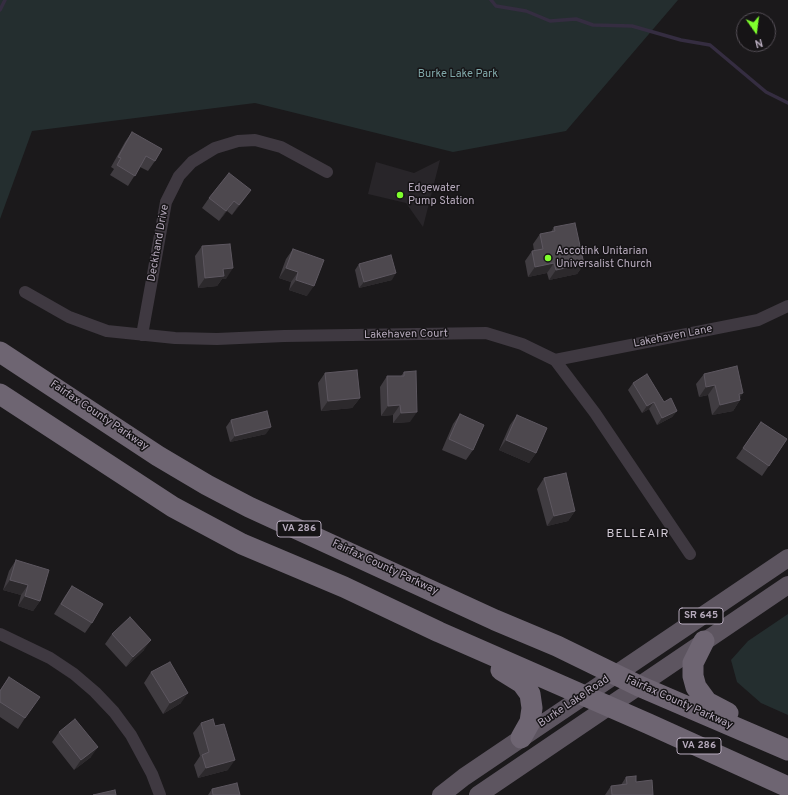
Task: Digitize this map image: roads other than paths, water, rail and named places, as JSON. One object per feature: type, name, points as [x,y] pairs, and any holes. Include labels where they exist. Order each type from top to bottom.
[{"type":"highway","name":"Fairfax County Parkway","points":[[0,352],[158,456],[249,507],[495,620],[556,646],[639,686],[788,750]]},
{"type":"highway","name":"VA 286","points":[[0,394],[42,420],[115,471],[197,521],[242,544],[344,587],[439,632],[609,706],[788,787]]},
{"type":"highway","points":[[439,632],[522,683],[530,694],[532,708],[530,722],[521,738]]},
{"type":"highway","points":[[704,642],[693,663],[693,676],[700,695],[707,702],[730,714],[788,750]]},
{"type":"main road","name":"Burke Lake Road","points":[[441,795],[521,738],[788,558]]},
{"type":"main road","name":"SR 645","points":[[478,795],[788,584]]},
{"type":"street","name":"Deckhand Drive","points":[[142,335],[166,202],[179,176],[192,162],[223,145],[238,141],[255,140],[281,147],[327,172]]},
{"type":"street","name":"Lakehaven Court","points":[[25,292],[69,317],[96,328],[107,331],[142,335],[217,339],[284,336],[486,333],[522,344],[555,360],[595,413],[690,554]]},
{"type":"street","name":"Lakehaven Lane","points":[[555,360],[758,320],[788,306]]},
{"type":"street","points":[[0,634],[50,658],[74,674],[95,692],[114,712],[131,735],[152,774],[160,795]]},
{"type":"waterway","points":[[0,10],[5,0]]},
{"type":"waterway","points":[[491,0],[496,6],[526,11],[550,21],[576,19],[593,25],[632,26],[681,40],[710,45],[766,92],[788,103]]},
{"type":"place","name":"Edgewater Pump Station","points":[[400,195]]},
{"type":"place","name":"Accotink Unitarian Universalist Church","points":[[548,258]]},
{"type":"district","name":"BELLEAIR","points":[[638,535]]},
{"type":"park label","name":"Burke Lake Park","points":[[458,75]]}]
